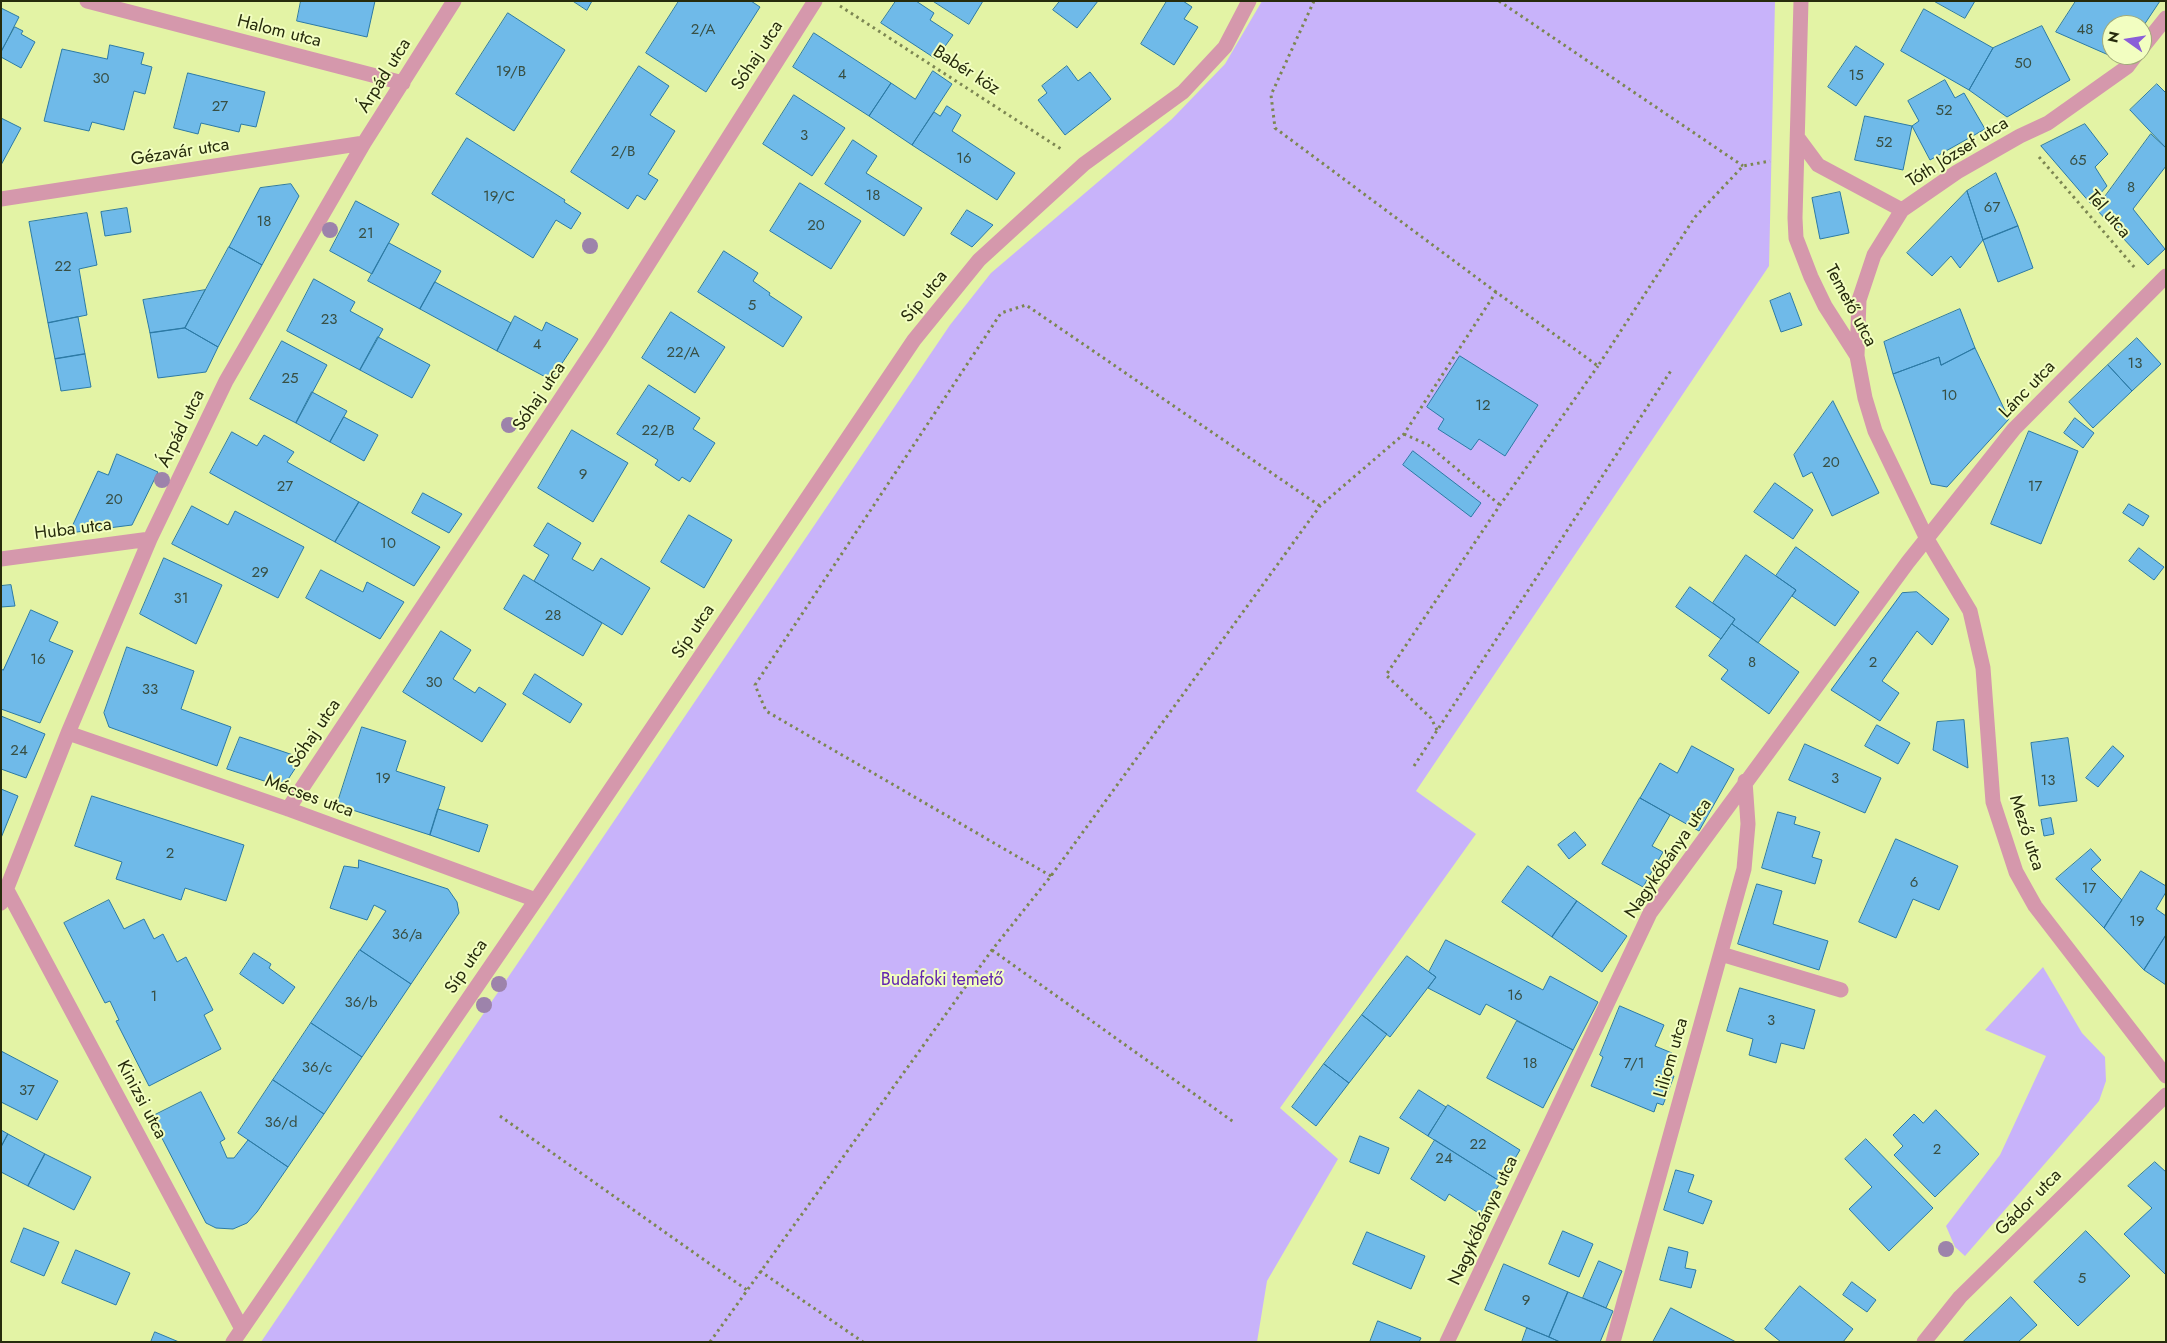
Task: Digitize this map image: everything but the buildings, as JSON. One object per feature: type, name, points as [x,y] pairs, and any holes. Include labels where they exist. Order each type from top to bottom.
[{"type":"street","name":"Halom utca","points":[[87,1],[403,83]]},
{"type":"street","name":"Árpád utca","points":[[4,896],[68,733],[150,539],[226,382],[364,143],[454,1]]},
{"type":"street","name":"Sóhaj utca","points":[[288,809],[600,340],[815,1]]},
{"type":"street","name":"Síp utca","points":[[233,1342],[536,900],[914,340],[979,260],[1084,164],[1183,92],[1225,47],[1249,1]]},
{"type":"street","name":"Temető utca","points":[[1801,1],[1796,238],[1826,306],[1857,356],[1865,398],[1875,431],[1927,539]]},
{"type":"street","points":[[2152,36],[2166,18]]},
{"type":"street","name":"Tóth József utca","points":[[1857,356],[1859,300],[1874,255],[1902,210],[1957,172],[2020,136],[2048,123],[2128,65]]},
{"type":"street","points":[[1798,138],[1818,165],[1902,210]]},
{"type":"street","name":"Gézavár utca","points":[[1,199],[364,143]]},
{"type":"street","name":"Lánc utca","points":[[1927,539],[2014,429],[2166,276]]},
{"type":"street","name":"Huba utca","points":[[1,559],[150,539]]},
{"type":"street","name":"Nagykőbánya utca","points":[[1447,1342],[1650,913],[1745,782],[1927,539]]},
{"type":"street","name":"Mező utca","points":[[1927,539],[1970,611],[1983,668],[1994,802],[2016,872],[2035,906],[2166,1076]]},
{"type":"street","name":"Mécses utca","points":[[68,733],[288,809],[536,900]]},
{"type":"street","name":"Liliom utca","points":[[1613,1342],[1744,869],[1748,824],[1745,782]]},
{"type":"street","name":"Kinizsi utca","points":[[4,896],[242,1329]]},
{"type":"street","points":[[1721,954],[1841,990]]},
{"type":"street","name":"Gádor utca","points":[[1924,1342],[1960,1297],[2166,1095]]},
{"type":"path","name":"Babér köz","points":[[833,1],[1084,164]]},
{"type":"path","points":[[1314,1],[1272,94],[1275,128],[1598,366]]},
{"type":"path","points":[[1500,1],[1743,166]]},
{"type":"path","name":"Tél utca","points":[[2041,159],[2154,289]]},
{"type":"path","points":[[1437,731],[1431,718],[1386,675],[1500,505],[1598,366],[1696,216],[1743,166],[1770,161],[1798,166]]},
{"type":"path","points":[[710,1342],[992,950],[1051,876],[1320,506],[1404,434],[1496,292]]},
{"type":"path","points":[[1051,876],[766,711],[755,684],[1001,313],[1026,305],[1320,506]]},
{"type":"path","points":[[1414,766],[1672,369]]},
{"type":"path","points":[[1404,434],[1428,445],[1500,505]]},
{"type":"path","points":[[992,950],[1235,1123]]},
{"type":"path","points":[[500,1116],[746,1290]]},
{"type":"path","points":[[760,1271],[863,1342]]},
{"type":"green space","name":"Budafoki temető","points":[[1262,1],[1775,1],[1769,266],[1416,791],[1476,834],[1280,1108],[1338,1159],[1267,1281],[1257,1342],[261,1342],[950,325],[991,273],[1172,119],[1225,64]]},
{"type":"green space","points":[[2043,967],[2082,1033],[2105,1057],[2106,1081],[2099,1101],[1965,1256],[1955,1247],[1946,1226],[2000,1155],[2046,1056],[1985,1030]]}]
